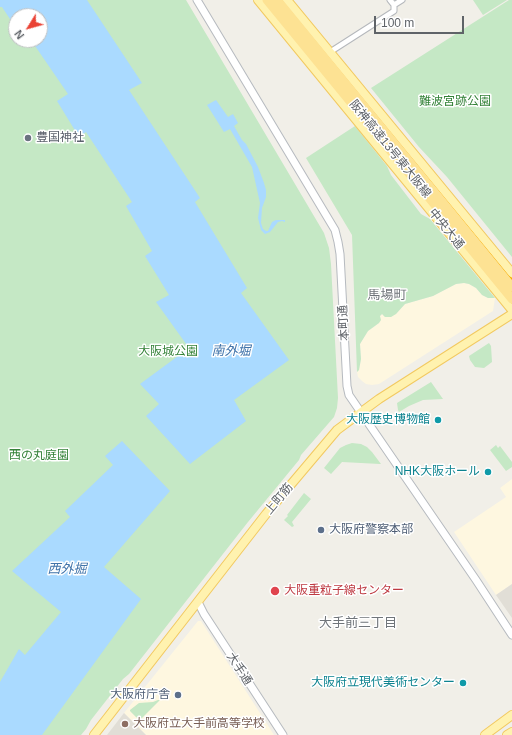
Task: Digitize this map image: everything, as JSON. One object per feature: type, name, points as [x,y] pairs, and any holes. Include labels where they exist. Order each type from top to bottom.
[{"type":"highway","name":"阪神高速13号東大阪線","points":[[267,0],[298,31]]},
{"type":"highway","name":"阪神高速13号東大阪線","points":[[277,0],[298,31],[489,264],[512,287]]},
{"type":"highway","name":"阪神高速13号東大阪線","points":[[489,264],[512,299]]},
{"type":"main road","name":"中央大通","points":[[258,0],[512,310]]},
{"type":"main road","name":"中央大通","points":[[287,0],[512,272]]},
{"type":"main road","name":"上町筋","points":[[94,735],[266,514],[337,430],[378,399],[512,314]]},
{"type":"main road","points":[[485,735],[512,715]]},
{"type":"main road","points":[[508,735],[512,732]]},
{"type":"street","name":"本町通","points":[[197,0],[335,230],[340,254],[347,386],[349,395],[512,635]]},
{"type":"street","points":[[330,52],[394,11],[394,5],[390,0]]},
{"type":"street","points":[[394,5],[402,0]]},
{"type":"street","name":"大手通","points":[[198,602],[204,614],[282,735]]},
{"type":"shaded area","points":[[464,283],[476,288],[482,295],[488,298],[495,298],[493,311],[379,384],[366,384],[358,377],[357,372],[359,370],[361,359],[360,344],[368,331],[379,323],[380,316],[383,314],[396,314],[405,304],[433,296],[456,284]]},
{"type":"shaded area","points":[[512,479],[512,584],[496,595],[454,532],[506,497],[500,488]]},
{"type":"shaded area","points":[[512,584],[512,618],[496,595]]},
{"type":"shaded area","points":[[198,621],[201,621],[274,735],[146,735],[124,713]]},
{"type":"shaded area","name":"大阪府立大手前高等学校","points":[[124,713],[146,735],[107,735]]},
{"type":"green space","name":"大阪城公園","points":[[0,0],[186,0],[324,233],[329,248],[331,264],[338,398],[337,408],[334,417],[301,455],[299,460],[248,522],[129,674],[123,679],[81,735],[0,735]]},
{"type":"green space","points":[[473,0],[507,0],[483,15]]},
{"type":"green space","name":"難波宮跡公園","points":[[509,0],[512,0],[512,257],[447,177],[419,147],[371,88]]},
{"type":"green space","points":[[355,126],[387,166],[391,175],[421,214],[430,219],[495,298],[488,298],[482,295],[476,288],[469,284],[456,284],[433,296],[405,304],[396,314],[391,317],[385,317],[382,314],[380,316],[381,320],[379,323],[368,331],[360,344],[361,359],[359,370],[357,372],[352,235],[306,158]]},
{"type":"green space","points":[[489,343],[491,346],[492,362],[484,368],[475,367],[469,356]]},
{"type":"green space","points":[[431,382],[443,399],[423,400],[399,412],[397,403]]},
{"type":"green space","points":[[352,443],[361,444],[367,447],[381,464],[342,462],[331,474],[324,468],[340,448]]},
{"type":"green space","points":[[496,445],[498,448],[500,446],[512,462],[512,467],[506,471],[490,450]]},
{"type":"green space","points":[[304,493],[311,499],[292,522],[294,526],[292,527],[284,520]]},
{"type":"green space","points":[[160,700],[142,718],[139,719],[130,711],[139,703]]},
{"type":"water","name":"南外堀","points":[[0,0],[87,0],[142,83],[129,90],[200,198],[195,202],[247,288],[241,293],[289,360],[234,400],[246,421],[190,464],[146,416],[159,404],[140,384],[189,348],[156,302],[169,295],[145,256],[152,251],[126,206],[132,202],[86,132],[79,137],[57,101],[68,94],[36,48],[48,48],[48,8],[8,8],[8,16],[2,7],[0,7]]},
{"type":"water","points":[[216,100],[228,117],[233,114],[238,123],[234,126],[246,144],[258,167],[264,183],[266,197],[262,208],[261,223],[263,229],[268,231],[272,222],[276,220],[285,220],[285,222],[278,222],[270,232],[265,234],[261,230],[258,218],[260,203],[252,167],[230,129],[224,132],[207,105]]},
{"type":"water","name":"西外掘","points":[[122,441],[170,491],[104,567],[141,599],[42,735],[0,735],[0,682],[19,649],[25,655],[61,612],[12,571],[70,517],[65,511],[113,465],[105,456]]},
{"type":"place","name":"豊国神社","points":[[28,138]]},
{"type":"place","name":"大阪歴史博物館","points":[[438,420]]},
{"type":"place","name":"NHK大阪ホール","points":[[488,472]]},
{"type":"place","name":"大阪府警察本部","points":[[321,530]]},
{"type":"place","name":"大阪重粒子線センター","points":[[275,591]]},
{"type":"place","name":"大阪府立現代美術センター","points":[[463,683]]},
{"type":"place","name":"大阪府庁舎","points":[[178,695]]},
{"type":"place","name":"大阪府立大手前高等学校","points":[[125,724]]},
{"type":"district","name":"馬場町","points":[[387,295]]},
{"type":"district","name":"大手前三丁目","points":[[358,623]]},
{"type":"park label","name":"西の丸庭園","points":[[39,456]]}]
